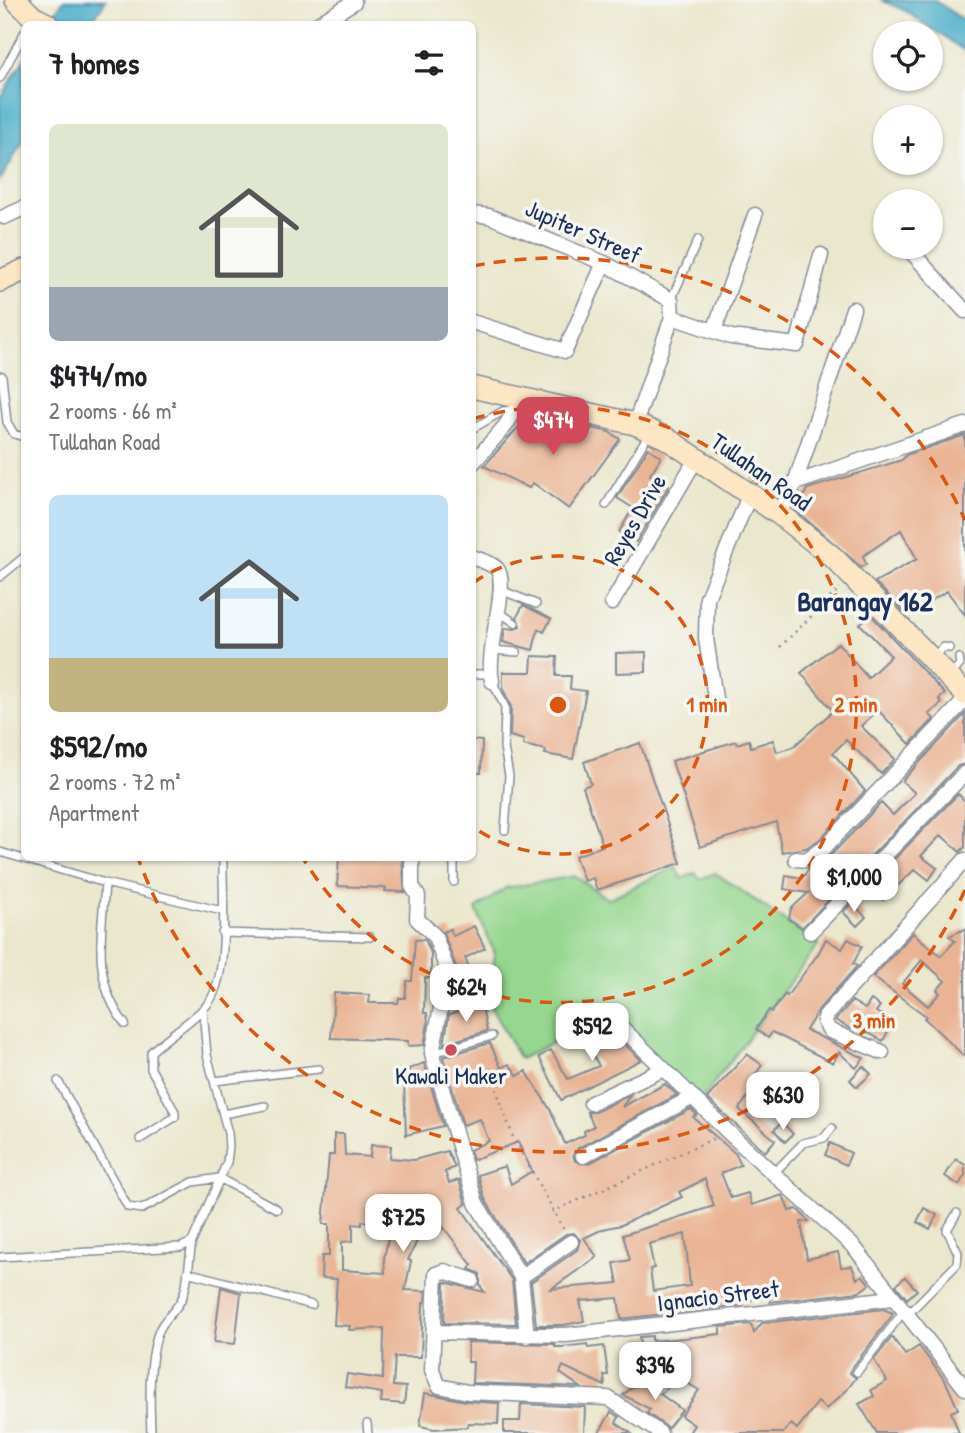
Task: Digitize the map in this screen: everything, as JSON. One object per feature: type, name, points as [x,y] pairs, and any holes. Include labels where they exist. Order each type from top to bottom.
[{"type":"main road","points":[[16,0],[32,21]]},
{"type":"main road","points":[[0,281],[21,271]]},
{"type":"main road","name":"Tullahan Road","points":[[476,388],[519,404],[642,427],[666,438],[779,514],[940,653],[950,678],[965,694]]},
{"type":"street","points":[[323,21],[354,2]]},
{"type":"street","points":[[4,217],[21,209]]},
{"type":"street","name":"Jupiter Streef","points":[[476,214],[489,216],[604,263],[671,300]]},
{"type":"street","points":[[714,331],[755,215]]},
{"type":"street","points":[[672,317],[731,337],[797,345],[821,255]]},
{"type":"street","points":[[918,259],[965,311]]},
{"type":"street","points":[[476,323],[565,351],[604,263]]},
{"type":"street","points":[[642,427],[672,317],[671,300]]},
{"type":"street","points":[[779,514],[795,483],[853,309]]},
{"type":"street","points":[[476,459],[519,404]]},
{"type":"street","points":[[795,483],[965,425]]},
{"type":"street","name":"Reyes Drive","points":[[612,603],[696,459]]},
{"type":"street","points":[[716,705],[706,638],[707,598],[749,495]]},
{"type":"street","points":[[476,558],[498,570],[503,592],[491,650],[491,677]]},
{"type":"street","points":[[796,859],[806,860],[826,846],[965,700]]},
{"type":"street","points":[[810,932],[965,773]]},
{"type":"street","points":[[882,1052],[830,1031],[824,1021],[826,1014],[965,860]]},
{"type":"street","points":[[412,861],[412,886],[418,896],[417,919],[435,936],[448,972],[432,1053],[477,1203],[521,1277],[527,1336]]},
{"type":"street","points":[[617,1023],[728,1132],[855,1247],[893,1298],[935,1346],[965,1388]]},
{"type":"street","points":[[591,1103],[664,1069]]},
{"type":"street","points":[[583,1156],[693,1097]]},
{"type":"street","points":[[521,1277],[571,1242]]},
{"type":"street","points":[[472,1280],[444,1270],[436,1274],[432,1370],[439,1386],[468,1392],[608,1398],[660,1433]]},
{"type":"street","name":"Ignacio Street","points":[[433,1332],[527,1336],[661,1325],[893,1298]]},
{"type":"lane","points":[[0,78],[21,45]]},
{"type":"lane","points":[[671,300],[698,240]]},
{"type":"lane","points":[[2,376],[7,422],[14,434],[21,436]]},
{"type":"lane","points":[[476,427],[519,404]]},
{"type":"lane","points":[[606,505],[642,427]]},
{"type":"lane","points":[[0,578],[21,559]]},
{"type":"lane","points":[[503,592],[536,604]]},
{"type":"lane","points":[[498,611],[515,623]]},
{"type":"lane","points":[[491,650],[517,652]]},
{"type":"lane","points":[[950,678],[960,664],[959,658]]},
{"type":"lane","points":[[476,675],[491,677],[505,707],[504,747],[509,776],[505,830]]},
{"type":"lane","points":[[0,852],[21,858]]},
{"type":"lane","points":[[30,861],[105,883],[222,911]]},
{"type":"lane","points":[[140,1139],[175,1117],[175,1112],[151,1069],[151,1052],[203,1010],[218,990],[222,967],[223,861]]},
{"type":"lane","points":[[454,861],[454,882]]},
{"type":"lane","points":[[105,883],[101,961],[104,989],[125,1024]]},
{"type":"lane","points":[[222,933],[370,937]]},
{"type":"lane","points":[[151,1433],[150,1374],[158,1333],[165,1317],[176,1309],[184,1295],[192,1242],[227,1162],[229,1147],[207,1055],[203,1010]]},
{"type":"lane","points":[[432,1053],[492,1036]]},
{"type":"lane","points":[[214,1081],[319,1069]]},
{"type":"lane","points":[[58,1081],[128,1207],[142,1209],[193,1182],[219,1178],[277,1209]]},
{"type":"lane","points":[[223,1114],[265,1106]]},
{"type":"lane","points":[[773,1174],[803,1143],[824,1138],[832,1128]]},
{"type":"lane","points":[[857,1372],[906,1313],[957,1264],[958,1254],[947,1230],[957,1213]]},
{"type":"lane","points":[[0,1256],[181,1247],[192,1242]]},
{"type":"lane","points":[[187,1272],[312,1305]]},
{"type":"lane","points":[[367,1424],[368,1433]]},
{"type":"path","points":[[780,647],[852,577]]},
{"type":"path","points":[[489,1069],[513,1137],[552,1212],[571,1242]]},
{"type":"path","points":[[552,1212],[728,1132]]},
{"type":"green space","points":[[675,867],[682,879],[695,873],[700,879],[715,873],[819,944],[701,1100],[608,1015],[520,1059],[488,1002],[495,954],[476,909],[506,888],[575,876],[608,899]]},
{"type":"water","points":[[64,0],[106,0],[92,21],[49,21]]},
{"type":"water","points":[[881,0],[934,0],[965,21],[965,51],[943,36],[943,21],[920,21]]},
{"type":"water","points":[[21,64],[21,144],[0,181],[0,98]]},
{"type":"building","points":[[530,414],[568,422],[584,440],[592,428],[609,432],[620,439],[569,509],[533,483],[529,488],[484,466]]},
{"type":"building","points":[[965,435],[965,615],[947,591],[907,615],[875,582],[917,559],[901,530],[863,556],[866,564],[861,567],[793,508],[800,494],[804,496],[807,489],[902,460],[906,455]]},
{"type":"building","points":[[648,448],[661,457],[650,475],[669,486],[636,542],[619,532],[633,508],[617,498]]},
{"type":"building","points":[[523,605],[551,619],[544,632],[538,629],[533,650],[503,642],[505,628],[515,629],[520,626],[517,617]]},
{"type":"building","points":[[870,614],[945,694],[939,699],[942,703],[929,714],[934,719],[910,744],[878,710],[861,726],[895,759],[881,774],[846,740],[833,753],[865,791],[820,839],[806,848],[782,852],[776,822],[700,847],[672,761],[736,741],[737,744],[749,740],[751,747],[773,740],[777,752],[793,747],[833,711],[801,673],[838,643],[868,678],[891,656],[860,624]]},
{"type":"building","points":[[646,652],[646,672],[616,673],[616,653]]},
{"type":"building","points":[[532,656],[557,657],[556,676],[571,676],[570,689],[586,691],[573,759],[545,754],[546,750],[523,745],[524,740],[510,736],[511,707],[503,689],[503,672],[531,672]]},
{"type":"building","points":[[965,714],[965,764],[958,766],[802,928],[789,919],[791,909],[808,893],[784,889],[786,875],[802,878],[809,869],[833,853],[881,803],[893,815],[915,793],[902,781]]},
{"type":"building","points":[[476,740],[482,741],[481,773],[476,773]]},
{"type":"building","points":[[640,743],[681,863],[597,890],[593,878],[584,881],[575,856],[603,846],[583,787],[591,784],[584,762]]},
{"type":"building","points":[[958,794],[965,801],[965,847],[960,852],[941,835],[921,856],[937,868],[929,880],[915,869],[883,900],[869,885]]},
{"type":"building","points":[[339,861],[402,861],[405,892],[385,891],[386,888],[337,886]]},
{"type":"building","points":[[852,903],[866,917],[857,926],[843,912]]},
{"type":"building","points":[[474,926],[485,948],[465,958],[469,968],[463,970],[460,986],[471,987],[470,1004],[452,1001],[457,969],[443,932],[450,929],[453,936]]},
{"type":"building","points":[[965,929],[965,1057],[924,1018],[926,1016],[873,977],[913,933],[941,956],[955,941],[949,936]],"holes":[[[922,960],[945,981],[937,990],[940,993],[928,1006],[902,984]]]},
{"type":"building","points":[[425,939],[431,953],[431,978],[425,978],[424,1013],[427,1013],[428,1023],[424,1045],[408,1046],[408,1041],[331,1038],[334,993],[370,995],[369,1003],[398,1003],[399,998],[405,998],[407,981],[412,981],[415,940]]},
{"type":"building","points":[[826,939],[842,949],[848,939],[862,946],[853,964],[857,966],[819,1009],[806,1030],[864,1058],[856,1068],[839,1052],[833,1063],[772,1032],[768,1038],[756,1029],[769,1010],[772,1012],[785,994],[787,996]]},
{"type":"building","points":[[871,1000],[880,1006],[876,1012],[893,1022],[883,1041],[854,1025],[851,1029],[835,1020],[852,1001],[865,1009]]},
{"type":"building","points":[[481,1002],[487,1031],[444,1044],[449,1015]]},
{"type":"building","points":[[608,1022],[610,1030],[641,1060],[561,1100],[539,1057],[551,1050],[568,1079],[599,1066],[590,1049],[595,1044],[596,1027]]},
{"type":"building","points":[[490,1043],[501,1068],[509,1064],[518,1076],[526,1071],[551,1111],[565,1144],[585,1135],[584,1131],[594,1126],[587,1112],[595,1112],[630,1095],[622,1107],[665,1084],[677,1095],[578,1148],[573,1155],[575,1161],[588,1164],[691,1109],[697,1115],[693,1117],[736,1154],[741,1165],[721,1173],[731,1198],[748,1193],[752,1205],[783,1195],[789,1211],[797,1209],[809,1221],[801,1222],[807,1259],[838,1252],[841,1267],[852,1266],[857,1279],[862,1275],[870,1284],[859,1292],[770,1302],[770,1297],[742,1301],[743,1305],[621,1319],[618,1298],[580,1301],[584,1321],[564,1325],[536,1325],[531,1282],[577,1250],[580,1240],[574,1233],[566,1234],[524,1263],[485,1199],[478,1175],[505,1166],[511,1184],[532,1171],[518,1142],[473,1160],[470,1150],[489,1141],[480,1119],[463,1125],[443,1057]],"holes":[[[705,1179],[714,1206],[623,1235],[630,1260],[614,1263],[618,1283],[551,1289],[597,1257],[584,1238],[603,1229],[621,1225],[682,1197],[679,1192]],[[685,1234],[690,1286],[653,1291],[650,1269],[654,1268],[649,1244]]]},
{"type":"building","points":[[747,1054],[762,1065],[749,1084],[754,1088],[739,1109],[775,1140],[765,1152],[707,1098]]},
{"type":"building","points":[[424,1063],[443,1126],[406,1135],[404,1082],[409,1082],[409,1069]]},
{"type":"building","points":[[863,1066],[871,1074],[857,1087],[850,1080]]},
{"type":"building","points":[[803,1076],[813,1088],[791,1106],[781,1094]]},
{"type":"building","points":[[782,1122],[793,1134],[785,1142],[774,1130]]},
{"type":"building","points":[[334,1134],[344,1134],[345,1155],[370,1157],[371,1145],[391,1146],[390,1158],[414,1160],[447,1151],[455,1167],[445,1172],[449,1183],[459,1180],[466,1204],[461,1208],[512,1280],[516,1324],[444,1323],[445,1282],[484,1292],[480,1285],[480,1274],[469,1269],[472,1265],[441,1224],[427,1209],[396,1228],[362,1221],[362,1225],[353,1224],[353,1241],[342,1242],[342,1270],[385,1273],[384,1258],[390,1229],[417,1241],[408,1260],[411,1261],[405,1290],[426,1291],[423,1302],[421,1357],[395,1357],[393,1386],[406,1387],[404,1404],[381,1402],[382,1393],[345,1387],[347,1374],[383,1379],[384,1328],[349,1330],[350,1326],[334,1325],[337,1279],[321,1278],[322,1256],[329,1256],[329,1224],[323,1224],[329,1155],[334,1155]]},
{"type":"building","points":[[830,1143],[851,1153],[846,1165],[825,1155]]},
{"type":"building","points":[[956,1159],[965,1165],[965,1175],[959,1185],[945,1176]]},
{"type":"building","points":[[924,1208],[937,1215],[930,1229],[917,1222]]},
{"type":"building","points":[[905,1277],[917,1290],[907,1299],[896,1285]]},
{"type":"building","points":[[221,1287],[241,1293],[235,1344],[214,1342]]},
{"type":"building","points":[[883,1309],[893,1313],[852,1368],[850,1373],[856,1378],[846,1391],[826,1409],[818,1402],[797,1429],[791,1424],[783,1433],[689,1433],[694,1425],[681,1416],[699,1390],[682,1380],[680,1363],[658,1366],[657,1359],[643,1361],[639,1337],[652,1336],[652,1341],[720,1334],[720,1327],[751,1324],[754,1333],[762,1323]]},
{"type":"building","points":[[892,1337],[905,1355],[919,1346],[946,1382],[958,1409],[951,1412],[959,1433],[877,1433],[859,1404],[874,1396],[871,1390],[887,1381],[874,1360]]},
{"type":"building","points":[[468,1342],[555,1344],[555,1347],[587,1344],[588,1348],[604,1346],[608,1375],[604,1375],[605,1386],[563,1366],[560,1373],[580,1387],[472,1383],[473,1362],[468,1362]]},
{"type":"building","points":[[638,1383],[674,1383],[660,1394],[682,1410],[668,1428],[647,1413],[650,1409],[623,1395]]},
{"type":"building","points":[[425,1393],[466,1401],[499,1403],[498,1424],[468,1423],[468,1427],[434,1429],[420,1426]]},
{"type":"building","points":[[521,1404],[585,1407],[584,1433],[504,1433],[504,1421],[520,1421]]},
{"type":"building","points":[[611,1412],[619,1417],[616,1423],[631,1433],[599,1433]]},
{"type":"place","name":"Kawali Maker","points":[[451,1050]]},
{"type":"district","name":"Barangay 162","points":[[865,601]]}]
